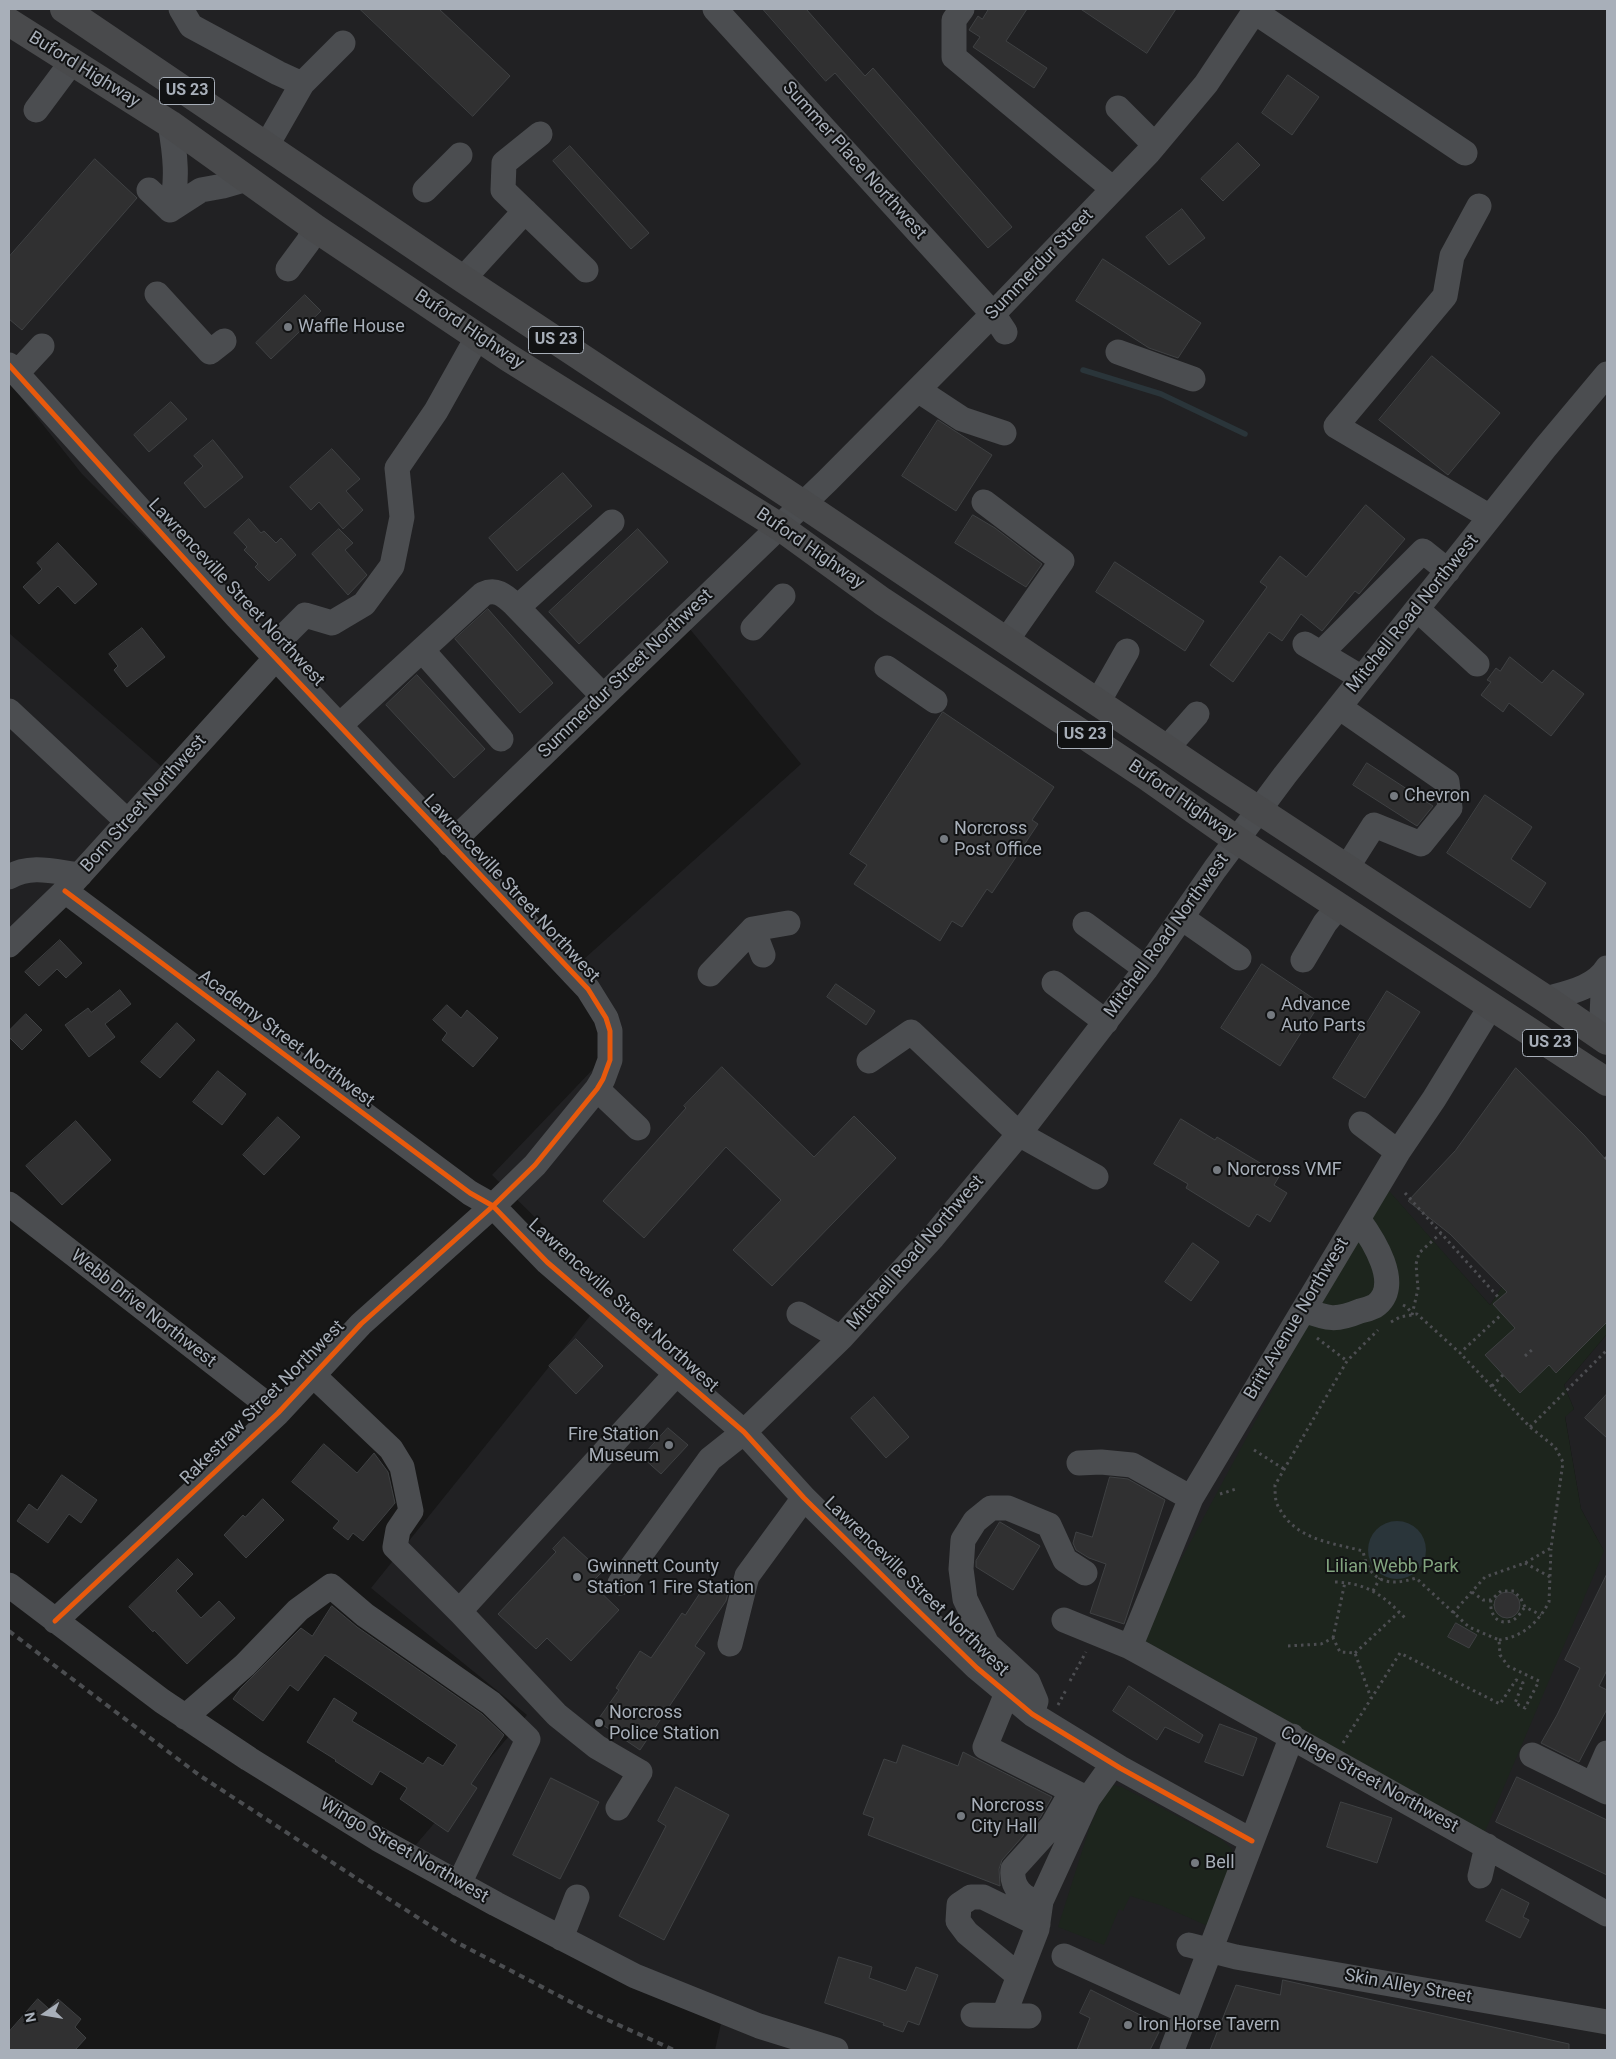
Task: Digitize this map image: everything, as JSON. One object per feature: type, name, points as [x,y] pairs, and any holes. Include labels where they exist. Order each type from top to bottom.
[{"type":"main road","name":"Buford Highway","points":[[64,9],[463,279],[803,504],[1346,869],[1604,1039]]},
{"type":"main road","name":"Buford Highway","points":[[9,22],[170,124],[315,228],[509,358],[780,526],[882,601],[1139,771],[1237,840],[1607,1082]]},
{"type":"main road","points":[[214,156],[235,124]]},
{"type":"street","points":[[181,9],[191,26],[302,84]]},
{"type":"street","name":"Summer Place Northwest","points":[[715,9],[999,323]]},
{"type":"street","points":[[962,9],[954,20],[954,57],[1113,189]]},
{"type":"street","points":[[1256,10],[1465,153]]},
{"type":"street","name":"Summerdur Street","points":[[803,504],[918,390],[999,323],[1113,189],[1155,145],[1206,84],[1256,10]]},
{"type":"street","points":[[267,146],[302,84],[343,44]]},
{"type":"street","points":[[36,110],[72,63]]},
{"type":"street","points":[[1118,108],[1155,145]]},
{"type":"street","points":[[170,124],[175,152],[174,198],[170,210]]},
{"type":"street","points":[[540,134],[504,163],[503,190],[586,270]]},
{"type":"street","points":[[425,190],[460,155]]},
{"type":"street","points":[[170,210],[201,190],[246,179]]},
{"type":"street","points":[[149,190],[170,210]]},
{"type":"street","points":[[1479,206],[1452,256],[1444,296],[1336,426],[1490,517]]},
{"type":"street","points":[[463,279],[525,211]]},
{"type":"street","points":[[288,270],[308,242],[315,228]]},
{"type":"street","points":[[157,294],[210,352],[224,341]]},
{"type":"street","name":"Born Street Northwest","points":[[9,945],[72,883],[128,822],[305,616],[332,623],[364,604],[392,566],[402,517],[397,468],[436,411],[478,336]]},
{"type":"street","points":[[13,369],[42,346]]},
{"type":"street","points":[[1118,352],[1193,379]]},
{"type":"street","name":"Lawrenceville Street Northwest","points":[[13,369],[272,655],[582,982],[597,1002],[606,1018],[610,1031],[610,1051],[603,1079],[535,1165],[493,1206],[547,1262],[744,1432],[804,1498],[977,1668],[1032,1714],[1113,1764],[1252,1841]]},
{"type":"street","name":"Mitchell Road Northwest","points":[[620,1583],[710,1459],[744,1432],[841,1338],[933,1238],[1019,1134],[1146,969],[1285,775],[1490,517],[1604,386]]},
{"type":"street","points":[[918,390],[962,419],[1004,433]]},
{"type":"street","points":[[984,502],[1062,561],[1006,641]]},
{"type":"street","name":"Summerdur Street Northwest","points":[[450,844],[803,504]]},
{"type":"street","points":[[518,608],[612,522]]},
{"type":"street","points":[[1362,678],[1313,648],[1423,551],[1448,571]]},
{"type":"street","points":[[340,725],[483,594],[490,591],[503,594],[603,696]]},
{"type":"street","points":[[753,628],[783,596]]},
{"type":"street","points":[[1417,609],[1477,664]]},
{"type":"street","points":[[422,650],[501,739]]},
{"type":"street","points":[[1098,702],[1127,651]]},
{"type":"street","points":[[887,668],[935,701]]},
{"type":"street","points":[[1339,707],[1448,782],[1450,808],[1421,844],[1374,825],[1346,869]]},
{"type":"street","points":[[9,711],[128,822]]},
{"type":"street","points":[[1168,748],[1196,714]]},
{"type":"street","points":[[9,877],[20,870],[31,869],[72,883]]},
{"type":"street","name":"Academy Street Northwest","points":[[72,883],[470,1193],[493,1206]]},
{"type":"street","points":[[1303,960],[1325,923],[1339,906]]},
{"type":"street","points":[[1182,918],[1239,958]]},
{"type":"street","points":[[710,974],[753,929],[788,923]]},
{"type":"street","points":[[1085,924],[1146,969]]},
{"type":"street","points":[[753,929],[763,955]]},
{"type":"street","points":[[1546,999],[1579,990],[1606,971]]},
{"type":"street","points":[[1604,1039],[1606,971]]},
{"type":"street","points":[[1054,983],[1106,1022]]},
{"type":"street","name":"Britt Avenue Northwest","points":[[1130,1647],[1191,1498],[1398,1152],[1434,1099],[1492,1006]]},
{"type":"street","points":[[870,1061],[911,1032],[1019,1134],[1096,1177]]},
{"type":"street","points":[[597,1089],[638,1128]]},
{"type":"street","points":[[1361,1124],[1398,1152]]},
{"type":"street","name":"Webb Drive Northwest","points":[[9,1204],[278,1413]]},
{"type":"street","name":"Rakestraw Street Northwest","points":[[55,1621],[278,1413],[361,1324],[493,1206]]},
{"type":"street","points":[[1304,1310],[1326,1318],[1348,1316],[1376,1306],[1385,1293],[1386,1280],[1382,1260],[1373,1240],[1358,1219]]},
{"type":"street","points":[[799,1314],[841,1338]]},
{"type":"street","points":[[462,1614],[466,1604],[677,1373]]},
{"type":"street","points":[[313,1375],[391,1450],[402,1467],[411,1511],[398,1530],[395,1547],[462,1614],[557,1715],[597,1746],[640,1772],[618,1808]]},
{"type":"street","points":[[1080,1463],[1101,1462],[1132,1465],[1191,1498]]},
{"type":"street","points":[[730,1644],[746,1576],[804,1498]]},
{"type":"street","points":[[1032,1714],[1036,1701],[1028,1682],[987,1644],[965,1599],[960,1569],[963,1540],[975,1521],[991,1508],[1008,1508],[1049,1525],[1065,1560],[1085,1573]]},
{"type":"street","name":"Wingo Street Northwest","points":[[9,1585],[185,1717],[378,1839],[459,1884],[494,1896],[561,1938],[634,1976],[759,2026],[836,2050]]},
{"type":"street","points":[[185,1717],[245,1665],[298,1610],[331,1586],[365,1615],[491,1703],[528,1739],[459,1884]]},
{"type":"street","name":"College Street Northwest","points":[[1064,1620],[1130,1647],[1607,1914]]},
{"type":"street","points":[[1008,1693],[985,1747],[1080,1795]]},
{"type":"street","points":[[1172,2050],[1185,2011],[1199,1947],[1252,1841],[1292,1736]]},
{"type":"street","points":[[1532,1755],[1600,1789],[1607,1753]]},
{"type":"street","points":[[1040,1913],[1032,1901],[1017,1890],[1012,1878],[1013,1869],[1080,1795],[1113,1764]]},
{"type":"street","points":[[1004,2015],[1080,1795]]},
{"type":"street","points":[[1480,1876],[1487,1846]]},
{"type":"street","points":[[561,1938],[577,1897]]},
{"type":"street","points":[[1019,1976],[967,1933],[958,1921],[959,1905],[971,1897],[983,1897],[1040,1913]]},
{"type":"street","name":"Skin Alley Street","points":[[1199,1947],[1236,1957],[1607,2022]]},
{"type":"street","points":[[1064,1956],[1185,2011]]},
{"type":"street","points":[[973,2015],[1029,2016]]},
{"type":"path","points":[[1405,1193],[1499,1298]]},
{"type":"path","points":[[1412,1315],[1418,1289],[1416,1264],[1419,1253],[1441,1233]]},
{"type":"path","points":[[1407,1307],[1412,1315]]},
{"type":"path","points":[[1417,1314],[1460,1353],[1530,1427],[1554,1447],[1563,1462],[1551,1548],[1549,1602],[1541,1615],[1528,1629],[1513,1638],[1499,1640],[1469,1627],[1416,1578],[1399,1584],[1371,1573],[1363,1551],[1310,1537],[1294,1526],[1276,1503],[1275,1485],[1284,1469],[1347,1361],[1372,1334],[1400,1318],[1417,1314]]},
{"type":"path","points":[[1460,1353],[1502,1314]]},
{"type":"path","points":[[1315,1336],[1347,1361]]},
{"type":"path","points":[[1525,1356],[1534,1348]]},
{"type":"path","points":[[1530,1427],[1607,1350]]},
{"type":"path","points":[[1492,1386],[1503,1375]]},
{"type":"path","points":[[1254,1450],[1284,1469]]},
{"type":"path","points":[[1453,1614],[1486,1576],[1525,1563],[1551,1548]]},
{"type":"path","points":[[1525,1563],[1550,1577]]},
{"type":"path","points":[[1373,1591],[1380,1578]]},
{"type":"path","points":[[1335,1582],[1352,1582],[1373,1591],[1388,1601],[1406,1619]]},
{"type":"path","points":[[1345,1582],[1332,1638],[1340,1652],[1355,1652],[1399,1612]]},
{"type":"path","points":[[1525,1607],[1511,1621],[1500,1621],[1494,1618],[1489,1609],[1491,1600],[1501,1591],[1509,1590],[1518,1593],[1525,1607],[1541,1615]]},
{"type":"path","points":[[1472,1592],[1483,1600],[1491,1600]]},
{"type":"path","points":[[1288,1646],[1321,1644],[1332,1638]]},
{"type":"path","points":[[1342,1746],[1400,1653],[1500,1704],[1516,1680],[1523,1683],[1515,1702],[1526,1708],[1539,1681],[1508,1666],[1500,1655],[1499,1640]]},
{"type":"path","points":[[1070,1681],[1087,1650]]},
{"type":"path","points":[[1355,1652],[1371,1698]]},
{"type":"path","points":[[1058,1705],[1066,1690]]},
{"type":"shaded area","points":[[9,9],[1607,9],[1607,1186],[1502,1287],[1490,1305],[1383,1185],[1604,1551],[1581,1509],[1565,1416],[1574,1409],[1564,1385],[1607,1334],[1607,2050],[715,2050],[724,2010],[413,1848],[527,1715],[371,1588],[610,1291],[492,1175],[618,1043],[564,977],[801,764],[675,611],[455,844],[82,474],[9,382]]},
{"type":"shaded area","points":[[9,633],[163,768],[9,936]]},
{"type":"shaded area","points":[[1391,1521],[1403,1521],[1418,1529],[1426,1544],[1426,1556],[1418,1571],[1403,1579],[1391,1579],[1376,1571],[1368,1556],[1368,1544],[1376,1529]]},
{"type":"green space","name":"Lilian Webb Park","points":[[1383,1184],[1490,1305],[1502,1287],[1607,1186],[1607,1334],[1564,1385],[1574,1409],[1565,1417],[1581,1509],[1604,1551],[1484,1834],[1135,1645]]},
{"type":"green space","points":[[1112,1785],[1122,1787],[1221,1839],[1231,1848],[1234,1856],[1210,1927],[1160,1905],[1130,1896],[1123,1911],[1119,1909],[1104,1945],[1058,1927],[1089,1829],[1104,1794]]},
{"type":"building","points":[[360,9],[439,9],[510,76],[473,116]]},
{"type":"building","points":[[763,9],[806,9],[865,76],[873,68],[1012,227],[988,248],[835,73],[826,81]]},
{"type":"building","points":[[989,9],[1027,9],[1006,41],[1047,68],[1034,88],[973,47],[980,37],[969,30],[978,16],[982,19]]},
{"type":"building","points":[[1081,9],[1176,9],[1147,53]]},
{"type":"building","points":[[1288,75],[1319,97],[1292,135],[1262,113]]},
{"type":"building","points":[[1238,143],[1260,165],[1223,201],[1201,179]]},
{"type":"building","points":[[570,146],[649,233],[631,249],[553,161]]},
{"type":"building","points":[[95,159],[137,198],[22,330],[9,319],[9,257]]},
{"type":"building","points":[[1182,209],[1205,238],[1169,265],[1146,237]]},
{"type":"building","points":[[1103,259],[1201,323],[1178,358],[1149,348],[1076,301]]},
{"type":"building","name":"Waffle House","points":[[305,295],[321,311],[271,359],[256,343]]},
{"type":"building","points":[[1432,356],[1500,413],[1448,475],[1379,420]]},
{"type":"building","points":[[171,402],[187,419],[149,452],[134,435]]},
{"type":"building","points":[[938,420],[992,455],[956,511],[902,476]]},
{"type":"building","points":[[213,440],[243,477],[205,508],[184,483],[203,466],[194,456]]},
{"type":"building","points":[[332,449],[360,479],[346,491],[363,510],[343,529],[319,502],[311,510],[290,487]]},
{"type":"building","points":[[563,473],[592,506],[517,571],[489,538]]},
{"type":"building","points":[[1366,505],[1405,539],[1359,594],[1355,591],[1322,631],[1301,614],[1282,641],[1269,632],[1233,682],[1210,665],[1267,587],[1260,582],[1280,556],[1306,577]]},
{"type":"building","points":[[973,515],[995,528],[1042,564],[1026,587],[955,543]]},
{"type":"building","points":[[249,519],[261,533],[264,531],[276,543],[281,538],[296,555],[269,581],[255,567],[258,564],[244,550],[247,547],[234,533]]},
{"type":"building","points":[[339,529],[353,543],[345,550],[367,575],[348,595],[312,554]]},
{"type":"building","points":[[638,529],[668,562],[579,644],[549,612]]},
{"type":"building","points":[[58,543],[97,584],[75,604],[58,586],[39,604],[23,587],[42,569],[37,563]]},
{"type":"building","points":[[1115,562],[1204,621],[1185,651],[1096,592]]},
{"type":"building","points":[[488,609],[553,683],[520,713],[455,639]]},
{"type":"building","points":[[142,628],[165,657],[127,687],[114,670],[118,666],[109,654]]},
{"type":"building","points":[[1510,657],[1542,683],[1553,670],[1584,694],[1551,736],[1509,703],[1503,712],[1481,695],[1491,682],[1487,680],[1496,668],[1500,671]]},
{"type":"building","points":[[417,675],[485,749],[454,778],[386,705]]},
{"type":"building","name":"Norcross Post Office","points":[[943,712],[1054,787],[1032,820],[1038,824],[992,893],[987,889],[962,927],[952,921],[940,941],[854,884],[867,865],[850,854]]},
{"type":"building","name":"Chevron","points":[[1367,763],[1433,806],[1417,826],[1353,785]]},
{"type":"building","points":[[1485,795],[1532,827],[1511,859],[1546,883],[1530,908],[1447,853]]},
{"type":"building","points":[[60,940],[82,963],[66,978],[57,969],[39,986],[25,972]]},
{"type":"building","name":"Advance Auto Parts","points":[[1262,964],[1320,1003],[1280,1066],[1221,1028]]},
{"type":"building","points":[[836,984],[875,1011],[866,1025],[827,997]]},
{"type":"building","points":[[120,990],[131,1004],[105,1024],[115,1037],[89,1057],[65,1025],[88,1008],[91,1012]]},
{"type":"building","points":[[1387,991],[1420,1012],[1365,1098],[1333,1078]]},
{"type":"building","points":[[447,1005],[461,1018],[467,1010],[498,1038],[473,1067],[442,1040],[447,1033],[433,1020]]},
{"type":"building","points":[[26,1014],[42,1030],[22,1050],[9,1037],[9,1031]]},
{"type":"building","points":[[177,1023],[195,1040],[160,1078],[141,1062]]},
{"type":"building","points":[[722,1067],[814,1157],[854,1116],[896,1158],[772,1286],[733,1250],[781,1200],[726,1147],[644,1238],[603,1201],[686,1108],[684,1106]]},
{"type":"building","points":[[1516,1068],[1584,1135],[1607,1161],[1607,1322],[1556,1373],[1549,1365],[1520,1393],[1485,1355],[1515,1328],[1493,1304],[1507,1292],[1450,1234],[1408,1201],[1455,1151]]},
{"type":"building","points":[[218,1071],[246,1094],[222,1125],[193,1102]]},
{"type":"building","points":[[278,1117],[300,1137],[264,1175],[243,1155]]},
{"type":"building","name":"Norcross VMF","points":[[1181,1119],[1215,1140],[1217,1137],[1280,1175],[1274,1185],[1287,1193],[1270,1222],[1257,1214],[1249,1227],[1186,1188],[1188,1184],[1154,1164]]},
{"type":"building","points":[[76,1121],[111,1160],[62,1205],[26,1166]]},
{"type":"building","points":[[1193,1243],[1219,1262],[1191,1301],[1165,1282]]},
{"type":"building","points":[[576,1339],[603,1366],[576,1394],[549,1366]]},
{"type":"building","points":[[1607,1394],[1607,1438],[1585,1418]]},
{"type":"building","points":[[874,1397],[909,1437],[886,1458],[851,1418]]},
{"type":"building","points":[[668,1428],[688,1445],[661,1474],[642,1457]]},
{"type":"building","points":[[324,1444],[357,1473],[374,1453],[388,1472],[395,1503],[363,1541],[353,1533],[348,1540],[333,1528],[339,1521],[292,1482]]},
{"type":"building","points":[[62,1475],[97,1500],[81,1523],[69,1514],[48,1543],[17,1521],[29,1504],[37,1510]]},
{"type":"building","points":[[1110,1477],[1128,1479],[1165,1500],[1124,1624],[1090,1613],[1106,1564],[1089,1558],[1076,1550],[1073,1543],[1076,1532],[1092,1537]]},
{"type":"building","points":[[263,1499],[284,1520],[246,1558],[224,1535],[243,1515],[245,1517]]},
{"type":"building","points":[[1000,1522],[1040,1546],[1013,1590],[976,1567],[976,1561]]},
{"type":"building","points":[[564,1537],[602,1572],[591,1583],[619,1610],[571,1661],[547,1638],[536,1649],[498,1614],[556,1552],[553,1549]]},
{"type":"building","points":[[178,1559],[193,1574],[176,1591],[201,1618],[219,1601],[235,1618],[187,1664],[129,1607]]},
{"type":"building","points":[[1607,1574],[1607,1670],[1599,1686],[1607,1690],[1607,1709],[1579,1762],[1541,1743],[1580,1668],[1565,1660]]},
{"type":"building","points":[[709,1580],[728,1593],[726,1601],[695,1646],[705,1653],[640,1750],[597,1721],[619,1690],[616,1688],[640,1651],[651,1658],[682,1613],[685,1615]]},
{"type":"building","points":[[1507,1592],[1516,1596],[1520,1605],[1516,1614],[1507,1618],[1498,1614],[1494,1605],[1498,1596]]},
{"type":"building","points":[[332,1606],[357,1627],[482,1714],[504,1735],[471,1784],[477,1788],[448,1832],[400,1799],[407,1788],[380,1771],[372,1785],[307,1742],[334,1698],[357,1713],[352,1721],[423,1764],[428,1757],[443,1766],[457,1745],[325,1655],[298,1691],[290,1685],[263,1721],[233,1699],[241,1688],[301,1628],[312,1636]]},
{"type":"building","points":[[1456,1623],[1477,1635],[1469,1648],[1448,1637]]},
{"type":"building","points":[[1129,1686],[1203,1735],[1199,1743],[1165,1727],[1157,1740],[1113,1711]]},
{"type":"building","points":[[1220,1724],[1257,1738],[1243,1776],[1205,1762]]},
{"type":"building","name":"Norcross City Hall","points":[[903,1745],[958,1766],[963,1752],[1052,1797],[1040,1818],[1028,1831],[1025,1831],[1023,1836],[1002,1860],[999,1869],[1000,1886],[868,1835],[874,1818],[863,1814],[884,1759],[896,1763]]},
{"type":"building","points":[[1517,1777],[1607,1820],[1607,1875],[1496,1822]]},
{"type":"building","points":[[551,1778],[599,1802],[560,1879],[513,1855]]},
{"type":"building","points":[[676,1787],[729,1815],[664,1940],[619,1916],[666,1826],[658,1821]]},
{"type":"building","points":[[1341,1802],[1392,1818],[1377,1863],[1327,1847]]},
{"type":"building","points":[[1502,1889],[1529,1903],[1523,1917],[1529,1920],[1520,1938],[1486,1921]]},
{"type":"building","points":[[839,1957],[872,1967],[869,1978],[906,1991],[916,1967],[938,1975],[919,2025],[908,2021],[903,2032],[883,2025],[884,2023],[825,2003]]},
{"type":"building","points":[[1283,1980],[1569,2044],[1569,2050],[1210,2050],[1236,1985],[1280,1995]]},
{"type":"building","points":[[1091,1990],[1162,2026],[1150,2050],[1077,2050],[1090,2018],[1080,2013]]},
{"type":"building","points":[[38,1999],[49,2009],[58,1999],[81,2019],[75,2027],[86,2038],[75,2050],[9,2050],[9,2032]]},
{"type":"waterway","points":[[1083,370],[1161,394],[1245,434]]},
{"type":"railway","points":[[9,1631],[199,1775],[456,1942],[590,2012],[674,2050]]},
{"type":"cycle path","points":[[9,365],[237,617],[588,989],[606,1018],[610,1031],[610,1060],[603,1079],[535,1165],[493,1206],[361,1324],[278,1413],[55,1621]]},
{"type":"cycle path","points":[[65,891],[470,1193],[493,1206],[547,1262],[744,1432],[804,1498],[907,1600],[977,1668],[1032,1714],[1120,1768],[1252,1841]]},
{"type":"place","name":"Waffle House","points":[[288,327]]},
{"type":"place","name":"Chevron","points":[[1394,796]]},
{"type":"place","name":"Norcross Post Office","points":[[944,839]]},
{"type":"place","name":"Advance Auto Parts","points":[[1271,1015]]},
{"type":"place","name":"Norcross VMF","points":[[1217,1170]]},
{"type":"place","name":"Fire Station Museum","points":[[669,1445]]},
{"type":"place","name":"Gwinnett County Station 1 Fire Station","points":[[577,1577]]},
{"type":"place","name":"Norcross Police Station","points":[[599,1723]]},
{"type":"place","name":"Norcross City Hall","points":[[961,1816]]},
{"type":"place","name":"Bell","points":[[1195,1863]]},
{"type":"place","name":"Iron Horse Tavern","points":[[1128,2025]]}]
